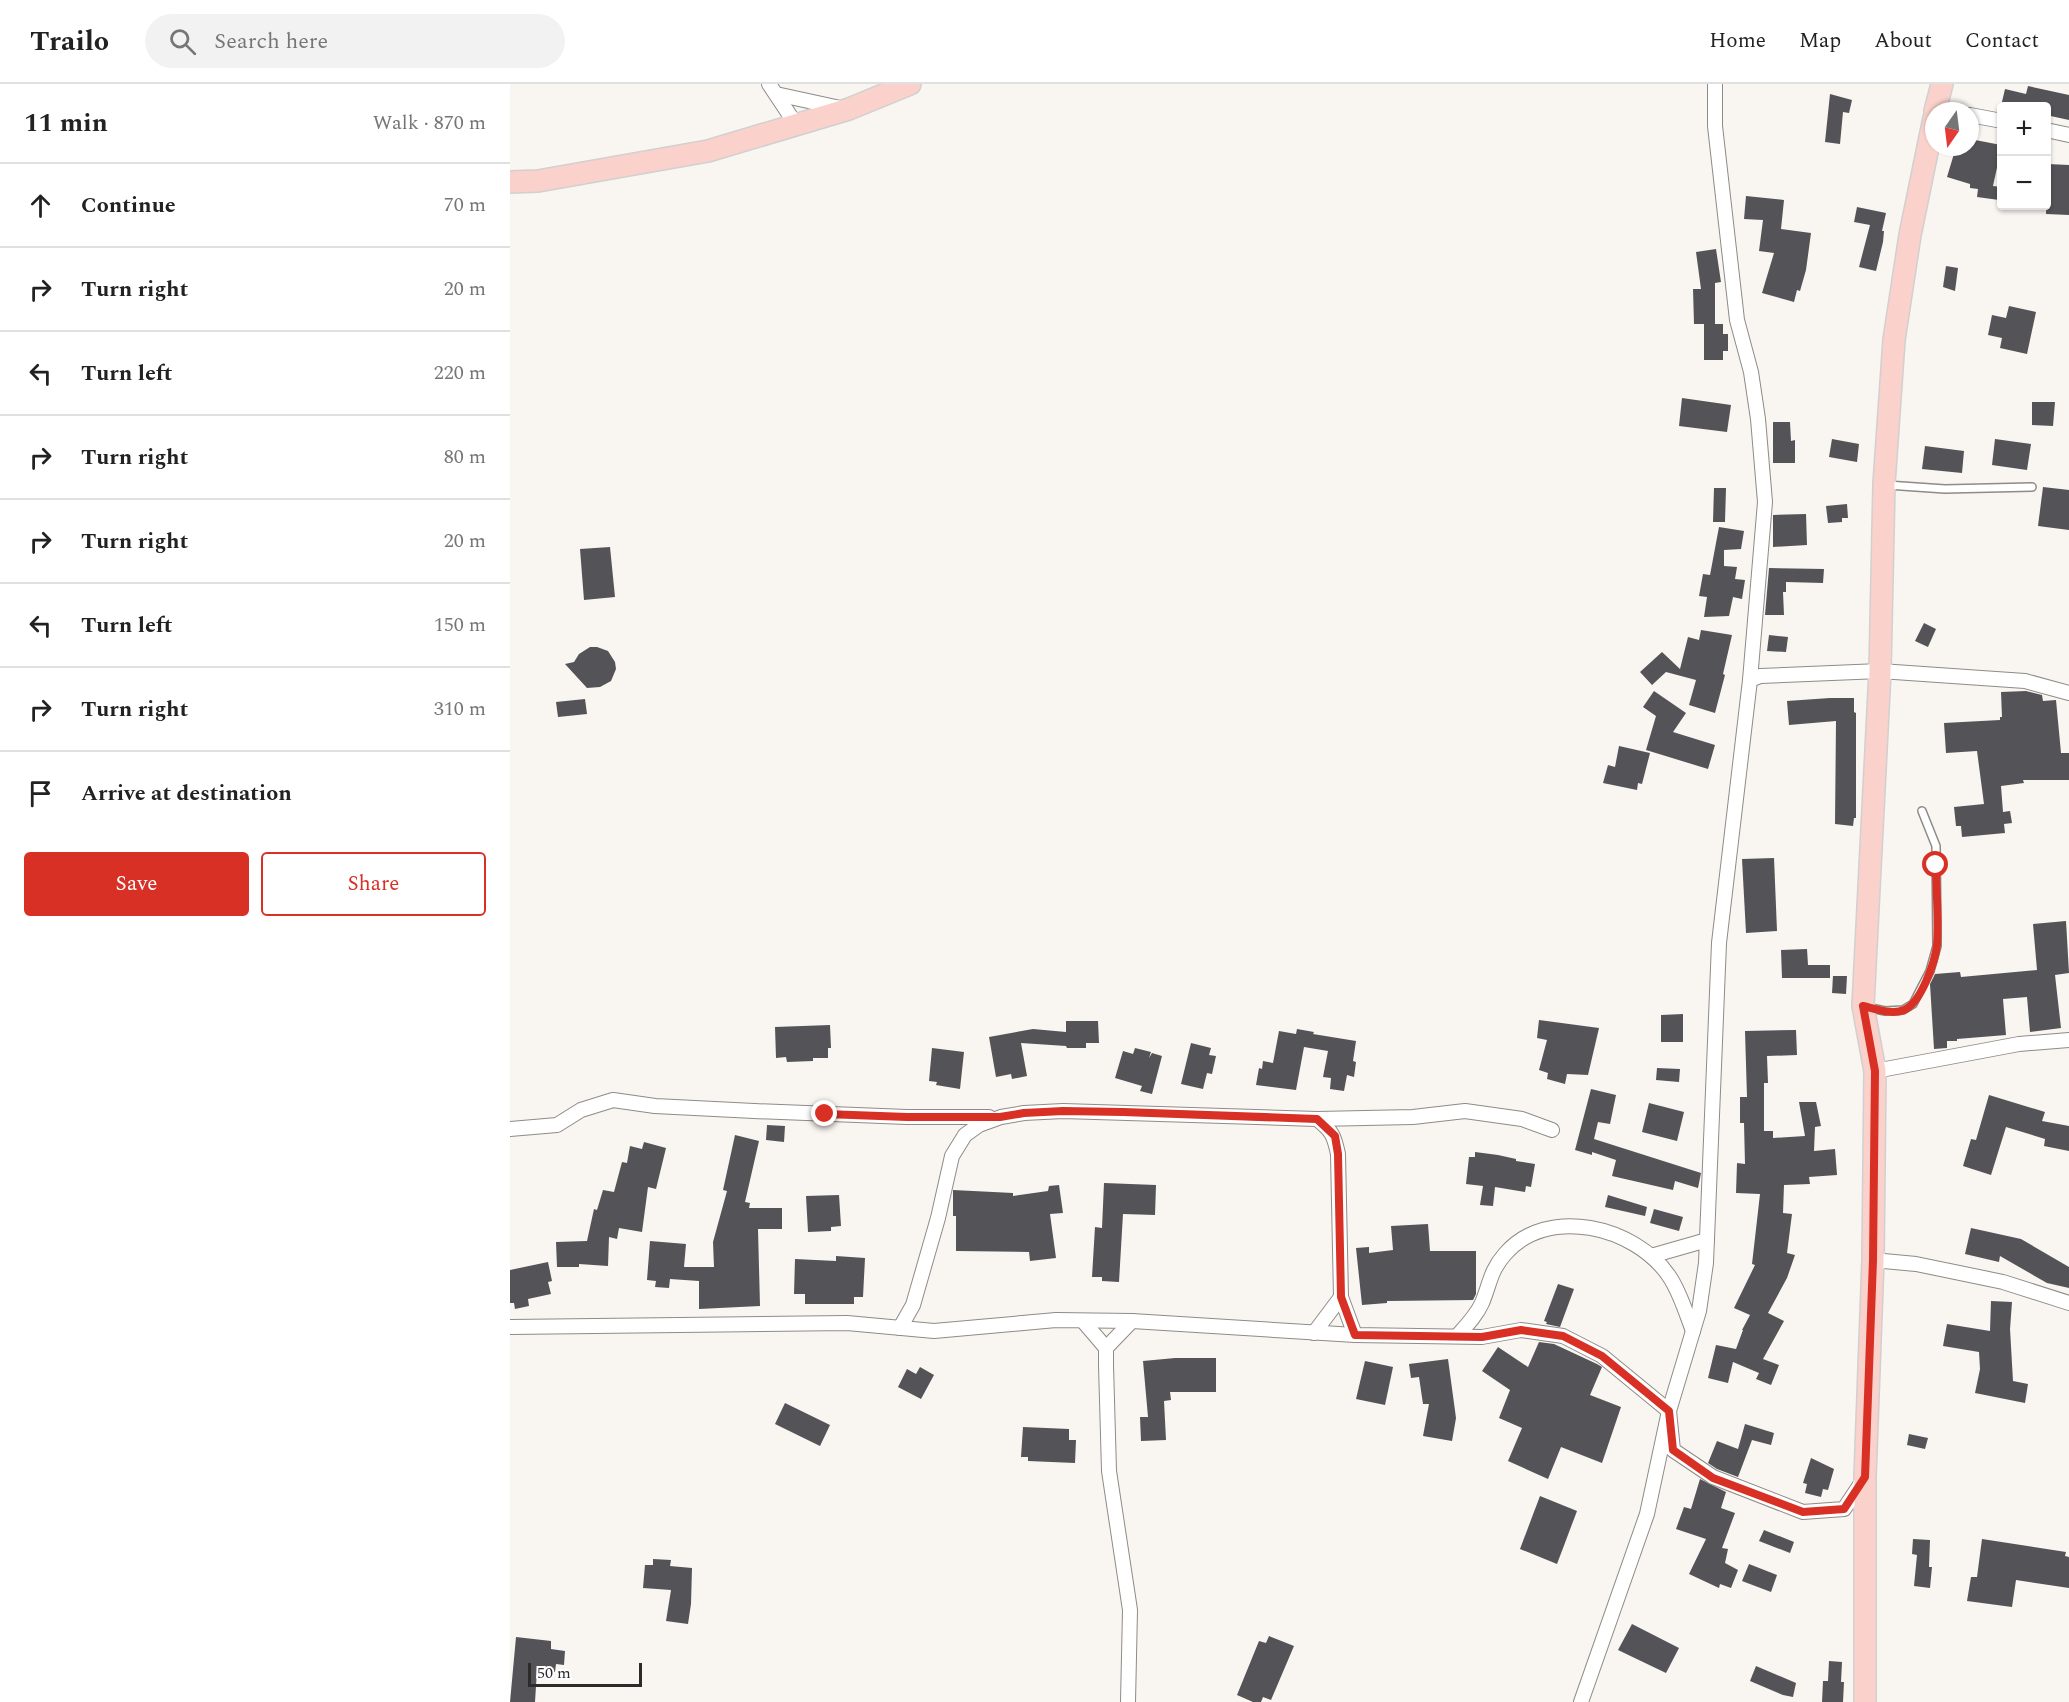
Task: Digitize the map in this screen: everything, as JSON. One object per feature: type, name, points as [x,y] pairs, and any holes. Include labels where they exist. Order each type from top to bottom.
[{"type":"main road","points":[[510,182],[538,181],[708,151],[849,109],[910,84]]},
{"type":"main road","points":[[1939,102],[1942,84]]},
{"type":"main road","points":[[1865,1702],[1865,1477],[1873,1260],[1875,1071],[1863,1006],[1880,671],[1884,484],[1894,340],[1910,235],[1928,156]]},
{"type":"street","points":[[1581,1702],[1647,1514],[1669,1411],[1699,1311],[1706,1263],[1719,943],[1750,680],[1765,502],[1751,372],[1737,320],[1715,126],[1715,84]]},
{"type":"street","points":[[773,89],[849,109]]},
{"type":"street","points":[[773,89],[796,126]]},
{"type":"street","points":[[1979,117],[1997,120]]},
{"type":"street","points":[[2051,131],[2069,135]]},
{"type":"street","points":[[1750,680],[1760,676],[1880,671],[2025,681],[2069,693]]},
{"type":"street","points":[[1875,1071],[2019,1044],[2069,1040]]},
{"type":"street","points":[[510,1129],[558,1125],[581,1110],[613,1100],[655,1106],[754,1112],[907,1117],[1000,1117],[1024,1113],[1075,1111],[1317,1119],[1413,1117],[1465,1111],[1522,1119],[1552,1130]]},
{"type":"street","points":[[900,1328],[913,1305],[938,1218],[952,1156],[965,1135],[979,1125],[1000,1117]]},
{"type":"street","points":[[1317,1119],[1335,1136],[1338,1154],[1341,1297],[1355,1335]]},
{"type":"street","points":[[1457,1336],[1473,1319],[1482,1303],[1490,1274],[1506,1252],[1530,1233],[1559,1227],[1591,1227],[1623,1238],[1651,1256],[1669,1276],[1693,1330]]},
{"type":"street","points":[[1651,1256],[1707,1240]]},
{"type":"street","points":[[1873,1260],[1916,1264],[2003,1282],[2069,1303]]},
{"type":"street","points":[[1314,1333],[1341,1297]]},
{"type":"street","points":[[510,1327],[847,1323],[934,1331],[1056,1320],[1132,1321],[1355,1335],[1482,1337],[1521,1330],[1563,1336],[1602,1356],[1669,1411],[1673,1450],[1713,1478],[1803,1512],[1844,1509],[1865,1477]]},
{"type":"street","points":[[1083,1321],[1106,1348],[1108,1471],[1131,1610],[1128,1702]]},
{"type":"street","points":[[1106,1348],[1132,1321]]},
{"type":"lane","points":[[1884,484],[1945,489],[2032,487]]},
{"type":"lane","points":[[1863,1006],[1885,1011],[1903,1010],[1913,1004],[1930,971],[1937,946],[1936,846],[1922,812]]},
{"type":"building","points":[[2028,86],[2069,95],[2069,120],[2051,116],[2051,102],[2002,102],[2005,89],[2026,94]]},
{"type":"building","points":[[1830,94],[1852,100],[1849,113],[1843,112],[1840,144],[1825,142]]},
{"type":"building","points":[[1979,141],[1997,144],[1997,168],[1993,186],[1997,186],[1997,200],[1977,197],[1978,189],[1970,188],[1970,184],[1947,177],[1953,156],[1979,156]]},
{"type":"building","points":[[2051,164],[2069,165],[2069,215],[2046,214],[2046,210],[2051,210]]},
{"type":"building","points":[[1746,196],[1784,200],[1781,229],[1811,233],[1806,270],[1794,302],[1762,293],[1774,253],[1759,251],[1763,220],[1744,219]]},
{"type":"building","points":[[1857,207],[1886,213],[1882,231],[1884,231],[1883,242],[1876,271],[1859,267],[1870,225],[1854,222]]},
{"type":"building","points":[[1716,249],[1721,282],[1715,283],[1715,324],[1694,324],[1693,289],[1701,289],[1696,252]]},
{"type":"building","points":[[1946,266],[1958,268],[1955,291],[1943,287]]},
{"type":"building","points":[[2009,306],[2036,312],[2027,354],[2000,348],[2002,338],[1988,335],[1992,315],[2006,318]]},
{"type":"building","points":[[1704,324],[1723,324],[1723,334],[1728,334],[1728,351],[1723,351],[1723,360],[1704,360]]},
{"type":"building","points":[[1682,398],[1731,405],[1727,432],[1679,426]]},
{"type":"building","points":[[2032,402],[2055,402],[2053,426],[2032,425]]},
{"type":"building","points":[[1773,422],[1790,422],[1791,441],[1795,440],[1795,463],[1773,463]]},
{"type":"building","points":[[1832,439],[1859,444],[1857,462],[1829,457]]},
{"type":"building","points":[[1995,439],[2031,444],[2027,470],[1992,465]]},
{"type":"building","points":[[1925,446],[1964,451],[1962,473],[1922,469]]},
{"type":"building","points":[[2043,487],[2069,490],[2069,530],[2038,526]]},
{"type":"building","points":[[1714,488],[1726,488],[1725,522],[1713,522]]},
{"type":"building","points":[[1847,504],[1848,518],[1842,518],[1842,522],[1828,523],[1826,506]]},
{"type":"building","points":[[1806,514],[1807,545],[1773,547],[1773,515]]},
{"type":"building","points":[[1719,527],[1744,531],[1741,549],[1724,550],[1724,566],[1737,567],[1735,579],[1745,580],[1742,599],[1733,597],[1729,616],[1704,617],[1707,597],[1699,596],[1703,574],[1710,575]]},
{"type":"building","points":[[610,547],[615,597],[584,600],[580,549]]},
{"type":"building","points":[[1769,568],[1824,569],[1823,583],[1786,582],[1786,592],[1783,592],[1784,615],[1765,615]]},
{"type":"building","points":[[1924,623],[1936,629],[1928,647],[1915,641]]},
{"type":"building","points":[[1701,630],[1732,635],[1715,713],[1689,705],[1696,680],[1666,672],[1652,685],[1640,672],[1662,652],[1680,669],[1688,637],[1699,640]]},
{"type":"building","points":[[1769,635],[1788,637],[1786,652],[1767,651]]},
{"type":"building","points":[[590,647],[608,651],[615,662],[616,669],[611,681],[600,687],[587,688],[565,664],[574,662],[579,654]]},
{"type":"building","points":[[1654,691],[1686,713],[1673,732],[1715,745],[1708,769],[1646,750],[1656,716],[1643,707]]},
{"type":"building","points":[[2026,691],[2042,695],[2043,701],[2056,700],[2061,753],[2069,753],[2069,780],[2023,780],[2024,783],[2001,786],[2003,812],[2010,811],[2012,823],[2004,824],[2005,833],[1962,837],[1961,826],[1956,826],[1954,807],[1984,804],[1977,751],[1946,753],[1944,723],[2000,720],[2002,717],[2001,692]]},
{"type":"building","points":[[1854,698],[1856,818],[1854,818],[1853,826],[1835,824],[1836,721],[1789,725],[1787,701]]},
{"type":"building","points":[[585,699],[587,714],[558,717],[556,702]]},
{"type":"building","points":[[1619,746],[1650,753],[1642,784],[1638,783],[1637,790],[1603,783],[1608,765],[1615,767]]},
{"type":"building","points":[[1774,858],[1777,931],[1746,933],[1742,859]]},
{"type":"building","points":[[2066,921],[2069,973],[2055,975],[2061,1028],[2030,1032],[2027,997],[2003,999],[2006,1035],[1957,1039],[1957,1041],[1947,1041],[1947,1048],[1934,1049],[1930,984],[1935,974],[1960,972],[1961,977],[2037,970],[2033,924]]},
{"type":"building","points":[[1807,949],[1808,965],[1830,965],[1830,978],[1782,978],[1781,950]]},
{"type":"building","points":[[1833,976],[1847,976],[1846,994],[1832,993]]},
{"type":"building","points":[[1683,1014],[1683,1042],[1661,1042],[1661,1015]]},
{"type":"building","points":[[1539,1020],[1599,1028],[1588,1075],[1567,1074],[1565,1084],[1547,1079],[1548,1073],[1539,1070],[1547,1040],[1537,1038]]},
{"type":"building","points":[[1066,1021],[1098,1021],[1099,1043],[1086,1043],[1086,1048],[1067,1048],[1066,1046],[1021,1043],[1027,1076],[1012,1079],[1011,1074],[996,1077],[989,1037],[1033,1029],[1066,1032]]},
{"type":"building","points":[[830,1025],[831,1048],[828,1048],[828,1058],[787,1062],[786,1057],[776,1058],[775,1027]]},
{"type":"building","points":[[1297,1029],[1356,1041],[1353,1061],[1356,1062],[1354,1077],[1347,1075],[1344,1091],[1330,1089],[1331,1078],[1323,1077],[1328,1051],[1304,1047],[1296,1090],[1256,1085],[1259,1068],[1262,1069],[1263,1061],[1273,1063],[1279,1031],[1296,1034]]},
{"type":"building","points":[[1796,1030],[1797,1055],[1767,1056],[1768,1083],[1764,1083],[1764,1131],[1773,1131],[1773,1138],[1805,1136],[1799,1102],[1816,1102],[1821,1126],[1815,1127],[1814,1151],[1835,1149],[1837,1175],[1809,1177],[1810,1184],[1784,1185],[1783,1213],[1792,1214],[1787,1253],[1795,1255],[1787,1278],[1768,1313],[1784,1321],[1763,1359],[1779,1365],[1771,1385],[1756,1379],[1759,1373],[1733,1362],[1728,1383],[1708,1378],[1716,1345],[1736,1349],[1750,1315],[1734,1308],[1755,1265],[1752,1264],[1760,1194],[1736,1193],[1737,1163],[1745,1164],[1744,1123],[1740,1123],[1740,1097],[1747,1097],[1745,1031]]},
{"type":"building","points":[[1191,1043],[1211,1048],[1209,1055],[1216,1056],[1212,1074],[1207,1073],[1203,1089],[1181,1084]]},
{"type":"building","points":[[932,1048],[964,1052],[960,1089],[936,1085],[937,1082],[929,1081]]},
{"type":"building","points":[[1135,1048],[1151,1052],[1149,1058],[1152,1053],[1162,1056],[1152,1094],[1140,1091],[1142,1086],[1115,1078],[1123,1051],[1133,1054]]},
{"type":"building","points":[[1657,1068],[1680,1069],[1679,1082],[1656,1080]]},
{"type":"building","points":[[1591,1089],[1616,1095],[1610,1124],[1598,1122],[1594,1139],[1701,1173],[1698,1188],[1675,1181],[1673,1190],[1612,1176],[1616,1160],[1592,1152],[1592,1155],[1575,1150]]},
{"type":"building","points":[[1989,1095],[2045,1112],[2042,1121],[2069,1126],[2069,1151],[2044,1146],[2045,1139],[2006,1127],[1991,1175],[1963,1166],[1971,1139],[1976,1140]]},
{"type":"building","points":[[1649,1103],[1684,1112],[1677,1141],[1642,1132]]},
{"type":"building","points":[[767,1125],[785,1126],[784,1142],[766,1140]]},
{"type":"building","points":[[735,1135],[759,1141],[745,1202],[750,1203],[749,1208],[782,1208],[782,1229],[758,1229],[760,1306],[699,1309],[699,1281],[670,1279],[669,1288],[655,1287],[656,1281],[647,1280],[650,1241],[686,1244],[684,1267],[714,1267],[713,1242],[727,1191],[723,1190]]},
{"type":"building","points":[[644,1142],[666,1148],[656,1189],[648,1187],[642,1232],[619,1228],[617,1239],[609,1237],[608,1266],[579,1264],[579,1267],[557,1267],[556,1242],[587,1241],[594,1209],[597,1210],[603,1190],[614,1192],[622,1162],[627,1163],[630,1146],[642,1149]]},
{"type":"building","points":[[1475,1152],[1535,1164],[1531,1187],[1526,1186],[1525,1192],[1495,1187],[1493,1206],[1480,1205],[1483,1186],[1466,1184],[1469,1157],[1475,1157]]},
{"type":"building","points":[[1104,1183],[1156,1185],[1155,1215],[1123,1214],[1119,1282],[1102,1281],[1102,1277],[1092,1277],[1095,1227],[1102,1228]]},
{"type":"building","points":[[1059,1185],[1063,1213],[1050,1214],[1056,1258],[1030,1261],[1029,1252],[956,1251],[953,1190],[1013,1193],[1013,1196],[1048,1191],[1049,1186]]},
{"type":"building","points":[[839,1195],[841,1226],[831,1227],[831,1231],[808,1232],[806,1196]]},
{"type":"building","points":[[1608,1195],[1647,1207],[1645,1216],[1605,1207]]},
{"type":"building","points":[[1654,1209],[1683,1217],[1679,1231],[1650,1223]]},
{"type":"building","points":[[1428,1224],[1430,1251],[1476,1251],[1476,1294],[1473,1300],[1387,1301],[1387,1303],[1362,1305],[1356,1248],[1369,1247],[1369,1253],[1393,1250],[1391,1226]]},
{"type":"building","points":[[1971,1228],[2021,1239],[2069,1267],[2069,1288],[2047,1283],[2000,1256],[1999,1262],[1965,1254]]},
{"type":"building","points":[[836,1256],[865,1258],[863,1297],[854,1297],[854,1304],[805,1304],[805,1294],[794,1294],[795,1259],[836,1261]]},
{"type":"building","points":[[548,1262],[552,1281],[548,1282],[551,1294],[528,1299],[529,1306],[515,1309],[514,1303],[510,1303],[510,1270]]},
{"type":"building","points":[[1558,1284],[1574,1289],[1560,1327],[1546,1324],[1547,1322],[1544,1321]]},
{"type":"building","points":[[1991,1301],[2012,1302],[2010,1329],[2013,1381],[2028,1384],[2025,1403],[1975,1393],[1980,1369],[1979,1352],[1943,1346],[1947,1324],[1990,1331]]},
{"type":"building","points":[[1539,1342],[1554,1344],[1602,1367],[1590,1395],[1621,1407],[1602,1463],[1561,1447],[1548,1479],[1508,1461],[1522,1428],[1499,1418],[1510,1390],[1482,1371],[1498,1347],[1528,1367]]},
{"type":"building","points":[[1216,1358],[1216,1392],[1170,1392],[1171,1400],[1164,1401],[1166,1440],[1141,1441],[1140,1417],[1148,1417],[1143,1361]]},
{"type":"building","points":[[1448,1359],[1456,1418],[1452,1441],[1423,1436],[1429,1404],[1423,1404],[1419,1377],[1411,1378],[1409,1364]]},
{"type":"building","points":[[1365,1361],[1393,1367],[1385,1405],[1356,1399]]},
{"type":"building","points":[[920,1367],[934,1375],[921,1399],[898,1387],[907,1369],[916,1374]]},
{"type":"building","points":[[785,1403],[830,1425],[820,1446],[775,1424]]},
{"type":"building","points":[[1745,1424],[1774,1433],[1771,1445],[1752,1440],[1738,1477],[1708,1463],[1717,1441],[1738,1449]]},
{"type":"building","points":[[1023,1427],[1069,1429],[1069,1440],[1076,1440],[1075,1463],[1028,1461],[1028,1457],[1021,1457]]},
{"type":"building","points":[[1909,1434],[1928,1438],[1925,1449],[1907,1445]]},
{"type":"building","points":[[1811,1458],[1834,1469],[1828,1490],[1823,1489],[1821,1497],[1805,1493],[1807,1484],[1803,1483]]},
{"type":"building","points":[[1700,1479],[1726,1492],[1721,1508],[1735,1513],[1722,1548],[1728,1549],[1725,1563],[1738,1570],[1731,1588],[1720,1584],[1719,1588],[1689,1574],[1706,1539],[1676,1529],[1684,1507],[1691,1509]]},
{"type":"building","points":[[1540,1496],[1577,1511],[1557,1564],[1520,1549]]},
{"type":"building","points":[[1764,1530],[1794,1542],[1790,1553],[1759,1541]]},
{"type":"building","points":[[1913,1539],[1930,1540],[1929,1567],[1932,1567],[1930,1588],[1914,1586],[1917,1555],[1912,1554]]},
{"type":"building","points":[[1982,1539],[2066,1552],[2065,1556],[2069,1557],[2069,1588],[2016,1580],[2012,1607],[1967,1601],[1971,1577],[1977,1577]]},
{"type":"building","points":[[653,1559],[671,1560],[670,1566],[692,1568],[688,1624],[666,1621],[671,1590],[643,1588],[645,1565],[653,1565]]},
{"type":"building","points":[[1749,1564],[1777,1575],[1771,1592],[1742,1581]]},
{"type":"building","points":[[1632,1624],[1679,1648],[1666,1673],[1618,1650]]},
{"type":"building","points":[[1269,1636],[1294,1646],[1271,1700],[1263,1697],[1261,1702],[1253,1702],[1237,1695],[1259,1641],[1266,1643]]},
{"type":"building","points":[[516,1637],[551,1641],[551,1649],[565,1651],[564,1665],[556,1664],[555,1672],[537,1670],[535,1702],[510,1702]]},
{"type":"building","points":[[1829,1661],[1842,1662],[1843,1702],[1822,1702],[1823,1681],[1828,1681]]},
{"type":"building","points":[[1756,1666],[1796,1683],[1793,1697],[1750,1681]]},
{"type":"route","points":[[825,1114],[1000,1117],[1063,1111],[1317,1119],[1335,1136],[1338,1154],[1341,1297],[1355,1335],[1482,1337],[1521,1330],[1563,1336],[1602,1356],[1669,1411],[1673,1450],[1713,1478],[1803,1512],[1844,1509],[1865,1477],[1873,1260],[1875,1071],[1863,1006],[1885,1011],[1903,1010],[1913,1004],[1920,992],[1930,971],[1937,946],[1936,865]]}]
